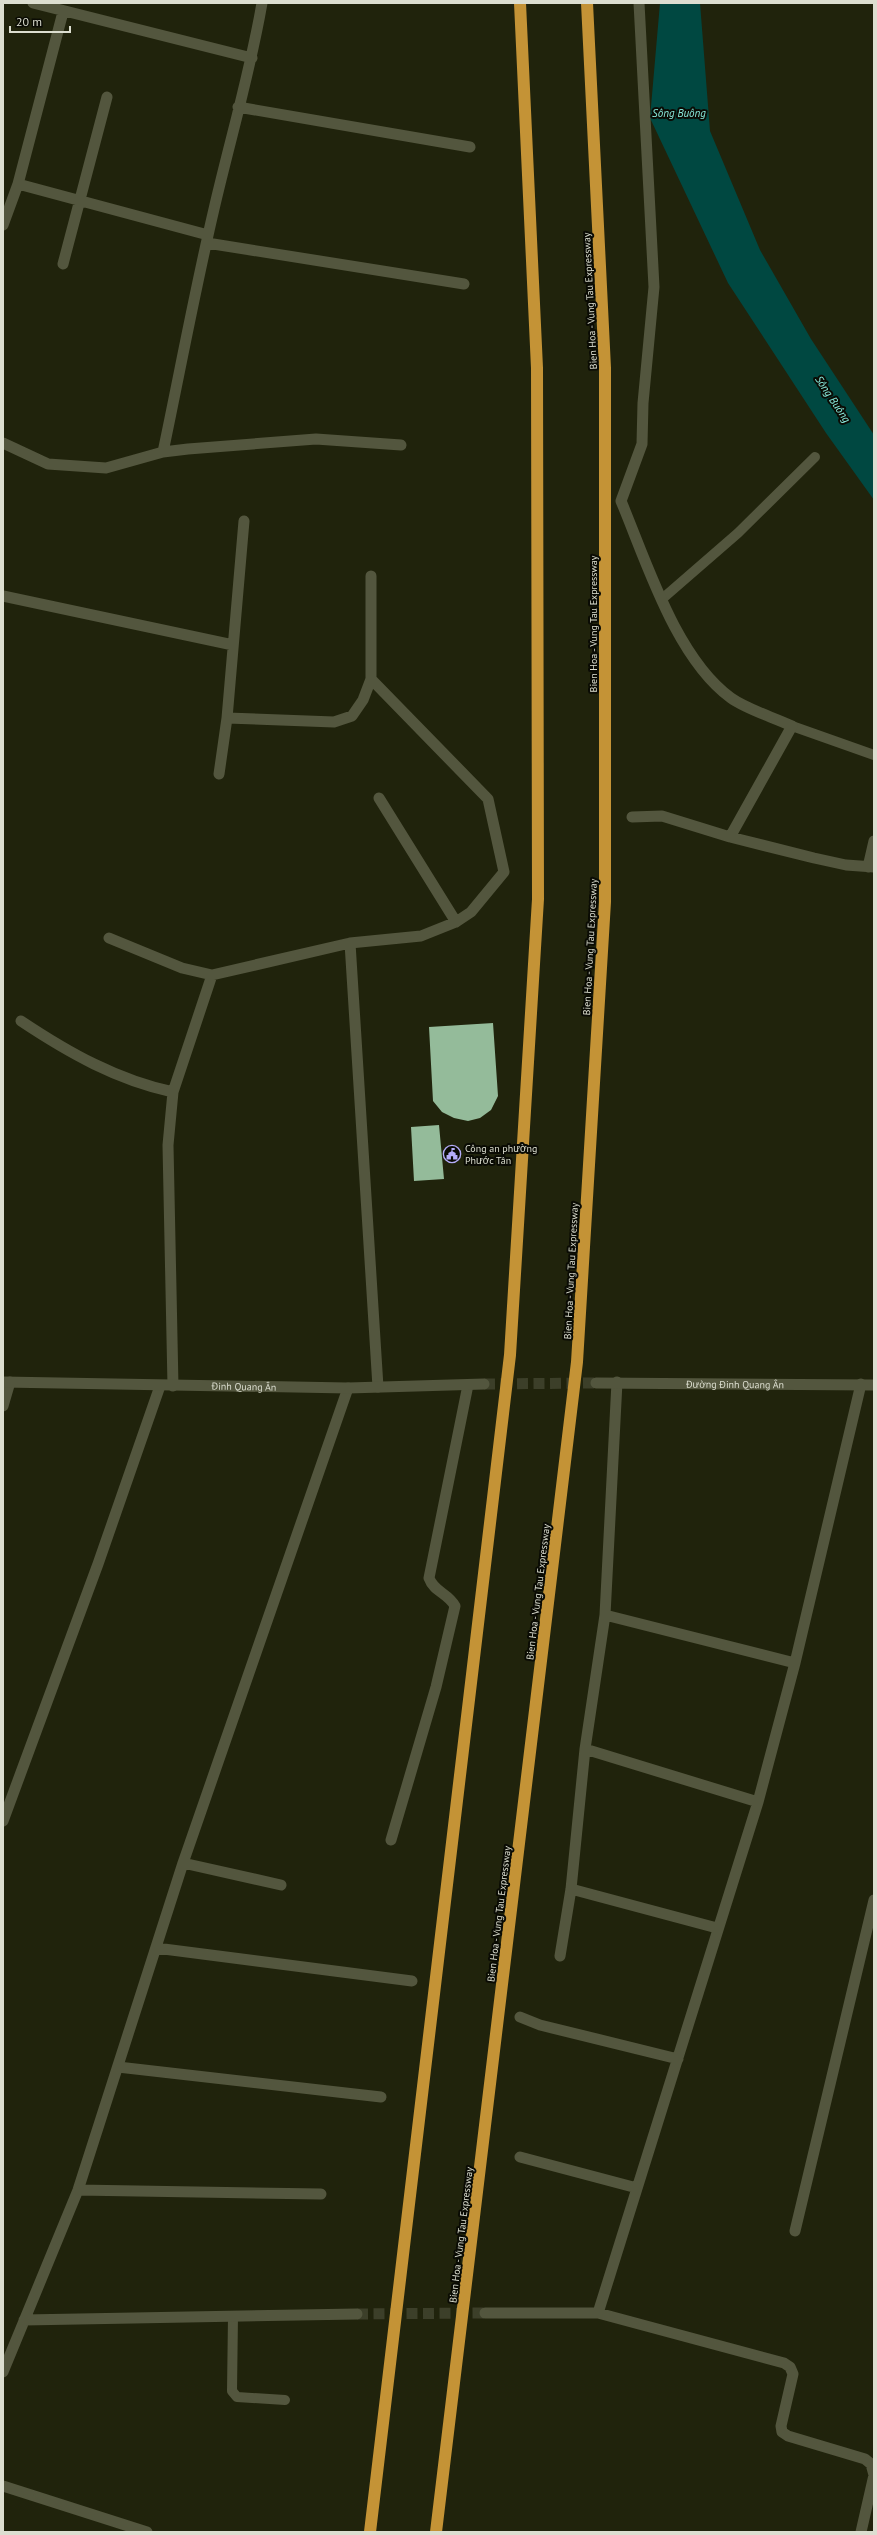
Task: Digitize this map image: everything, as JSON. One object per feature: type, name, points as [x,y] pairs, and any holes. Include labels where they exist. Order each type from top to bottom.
[{"type":"highway","points":[[370,2532],[510,1355],[538,907],[537,368],[520,3]]},
{"type":"highway","name":"Bien Hoa - Vung Tau Expressway","points":[[436,2532],[577,1362],[605,910],[605,368],[587,3]]},
{"type":"street","points":[[33,3],[63,12],[252,58]]},
{"type":"street","points":[[163,452],[208,239],[238,107],[252,58],[262,3]]},
{"type":"street","points":[[639,3],[654,287],[643,403],[642,444],[621,501],[662,599],[687,650],[703,674],[732,699],[792,726],[730,837]]},
{"type":"street","points":[[3,225],[18,184],[63,12]]},
{"type":"street","points":[[63,264],[107,97]]},
{"type":"street","points":[[238,107],[470,147]]},
{"type":"street","points":[[18,184],[80,200],[208,239],[464,284]]},
{"type":"street","points":[[3,443],[48,464],[106,468],[163,452],[316,439],[401,446]]},
{"type":"street","points":[[219,774],[227,718],[244,521]]},
{"type":"street","points":[[227,718],[334,722],[352,716],[363,700],[371,680],[372,576]]},
{"type":"street","points":[[3,596],[233,645]]},
{"type":"street","points":[[109,938],[182,968],[212,975],[350,943],[421,936],[456,922],[471,912],[504,872],[488,799],[371,680]]},
{"type":"street","points":[[379,798],[456,922]]},
{"type":"street","points":[[632,817],[662,816],[695,824],[730,837],[846,866],[871,867],[874,841]]},
{"type":"street","points":[[350,943],[378,1387]]},
{"type":"street","points":[[173,1386],[168,1145],[173,1092],[212,975]]},
{"type":"street","points":[[21,1021],[57,1045],[110,1073],[132,1082],[173,1092]]},
{"type":"street","points":[[3,1406],[6,1382]]},
{"type":"street","name":"Đinh Quang Ân","points":[[6,1382],[160,1386],[348,1388],[484,1384]]},
{"type":"street","name":"Đường Đinh Quang Ân","points":[[596,1382],[874,1385]]},
{"type":"street","points":[[560,1956],[571,1889],[585,1749],[605,1615],[616,1382]]},
{"type":"street","points":[[598,2313],[678,2059],[717,1928],[758,1802],[795,1663],[861,1384]]},
{"type":"street","points":[[391,1840],[436,1687],[455,1606],[452,1600],[432,1587],[429,1578],[468,1385]]},
{"type":"street","points":[[3,1821],[98,1564],[160,1386]]},
{"type":"street","points":[[3,2372],[78,2190],[183,1863],[348,1388]]},
{"type":"street","points":[[605,1615],[795,1663]]},
{"type":"street","points":[[585,1749],[758,1802]]},
{"type":"street","points":[[183,1863],[281,1885]]},
{"type":"street","points":[[571,1889],[717,1928]]},
{"type":"street","points":[[796,2230],[874,1900]]},
{"type":"street","points":[[156,1948],[412,1980]]},
{"type":"street","points":[[520,2017],[540,2025],[678,2059]]},
{"type":"street","points":[[118,2067],[381,2097]]},
{"type":"street","points":[[520,2157],[637,2188]]},
{"type":"street","points":[[78,2190],[321,2194]]},
{"type":"street","points":[[485,2313],[598,2313],[784,2363],[790,2367],[793,2374],[781,2426],[782,2432],[788,2436],[865,2459],[871,2464],[874,2474],[861,2532]]},
{"type":"street","points":[[24,2320],[357,2314]]},
{"type":"street","points":[[3,2486],[147,2532]]},
{"type":"lane","points":[[662,599],[738,533],[815,457]]},
{"type":"lane","points":[[792,726],[874,755]]},
{"type":"lane","points":[[233,2316],[232,2391],[237,2397],[247,2399],[285,2400]]},
{"type":"water","name":"Sông Buông","points":[[660,3],[700,3],[710,131],[760,250],[811,339],[874,435],[874,500],[826,433],[728,283],[650,118]]},
{"type":"building","points":[[493,1023],[498,1096],[491,1110],[480,1118],[468,1121],[454,1118],[442,1112],[433,1101],[429,1027]]},
{"type":"building","points":[[439,1125],[444,1179],[414,1181],[411,1127]]},
{"type":"tunnel","points":[[484,1384],[596,1383]]},
{"type":"tunnel","points":[[357,2314],[485,2313]]},
{"type":"place","name":"Công an phường Phước Tân","points":[[452,1154]]}]
